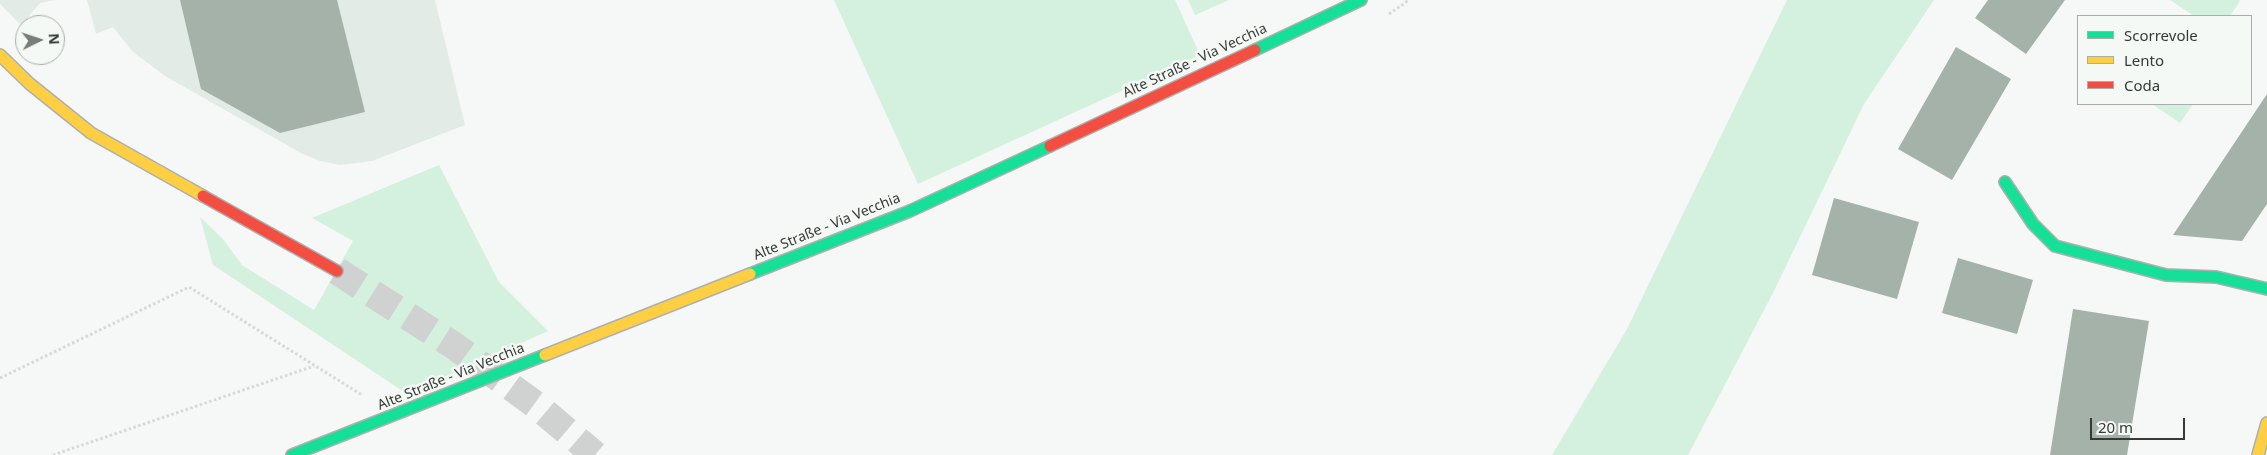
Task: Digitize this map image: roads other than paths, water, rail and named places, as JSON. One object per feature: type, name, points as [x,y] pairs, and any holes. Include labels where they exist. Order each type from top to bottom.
[{"type":"street","name":"Alte Straße - Via Vecchia","points":[[292,455],[910,210],[1361,0]]},
{"type":"street","points":[[0,55],[30,84],[92,133],[337,271]]},
{"type":"street","points":[[2005,182],[2033,224],[2055,246],[2166,275],[2216,277],[2267,289]]},
{"type":"street","points":[[2258,455],[2267,423]]},
{"type":"tunnel","points":[[337,271],[453,345],[536,405],[595,455]]}]
